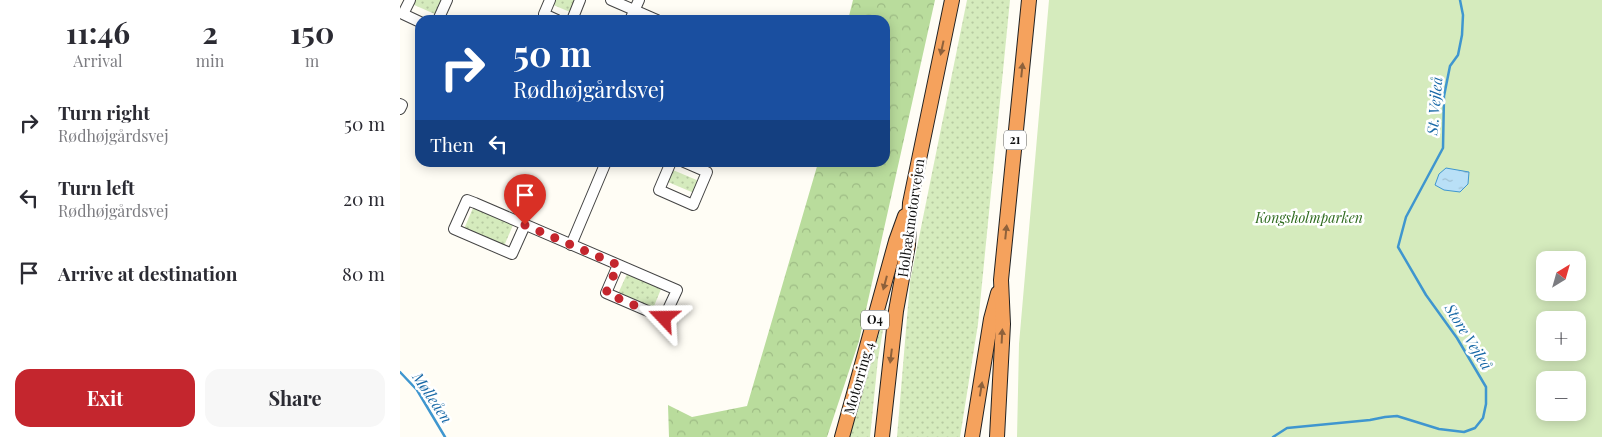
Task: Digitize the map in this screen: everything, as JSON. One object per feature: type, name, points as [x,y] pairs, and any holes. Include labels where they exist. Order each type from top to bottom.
[{"type":"highway","name":"Holbækmotorvejen","points":[[882,437],[896,311],[908,245],[910,204],[952,0]]},
{"type":"highway","name":"21","points":[[997,437],[1003,324],[1001,280],[1029,0]]},
{"type":"highway","name":"Motorring 4","points":[[842,437],[896,241],[910,204]]},
{"type":"highway","points":[[972,437],[991,319],[1001,280]]},
{"type":"street","points":[[410,0],[403,14],[415,20]]},
{"type":"street","points":[[440,15],[447,0]]},
{"type":"street","points":[[546,15],[544,14],[550,0]]},
{"type":"street","points":[[574,15],[580,0]]},
{"type":"street","points":[[611,0],[632,15],[639,0]]},
{"type":"street","points":[[400,104],[402,105],[400,109]]},
{"type":"street","points":[[571,244],[604,167]]},
{"type":"street","points":[[669,167],[659,190],[693,205],[707,172],[696,167]]},
{"type":"street","points":[[525,225],[512,254],[454,229],[467,200],[571,244],[677,290],[664,318],[606,293],[618,265]]},
{"type":"green space","points":[[413,0],[444,0],[437,15],[412,4]]},
{"type":"green space","points":[[553,0],[575,0],[570,12],[551,4]]},
{"type":"green space","points":[[853,0],[935,0],[859,341],[827,437],[669,437],[668,405],[692,417],[747,406],[817,167],[890,167],[890,15],[849,15]]},
{"type":"green space","points":[[967,0],[1010,0],[978,324],[960,437],[897,437],[910,282]]},
{"type":"green space","name":"Kongsholmparken","points":[[1049,0],[1602,0],[1602,437],[1017,437],[1019,344]]},
{"type":"green space","points":[[673,170],[699,181],[694,193],[668,182]]},
{"type":"green space","points":[[473,208],[513,225],[504,246],[464,229]]},
{"type":"green space","points":[[627,274],[661,289],[652,311],[617,296]]},
{"type":"green space","points":[[887,306],[878,359],[870,437],[849,437]]},
{"type":"water","points":[[1446,168],[1469,172],[1468,184],[1460,192],[1444,190],[1435,185],[1439,174]]},
{"type":"waterway","name":"Store Vejleå","points":[[1273,437],[1287,428],[1397,416],[1439,429],[1464,432],[1475,428],[1483,418],[1486,404],[1486,387],[1457,338],[1426,295],[1398,247],[1406,217],[1443,148],[1444,96],[1450,66],[1458,55],[1462,35],[1463,15],[1460,0]]},
{"type":"waterway","name":"Mølleåen","points":[[400,372],[417,390],[445,437]]},
{"type":"route","points":[[525,225],[618,265],[606,293],[664,318]]},
{"type":"water label","name":"St. Vejleå","points":[[1435,106]]}]
